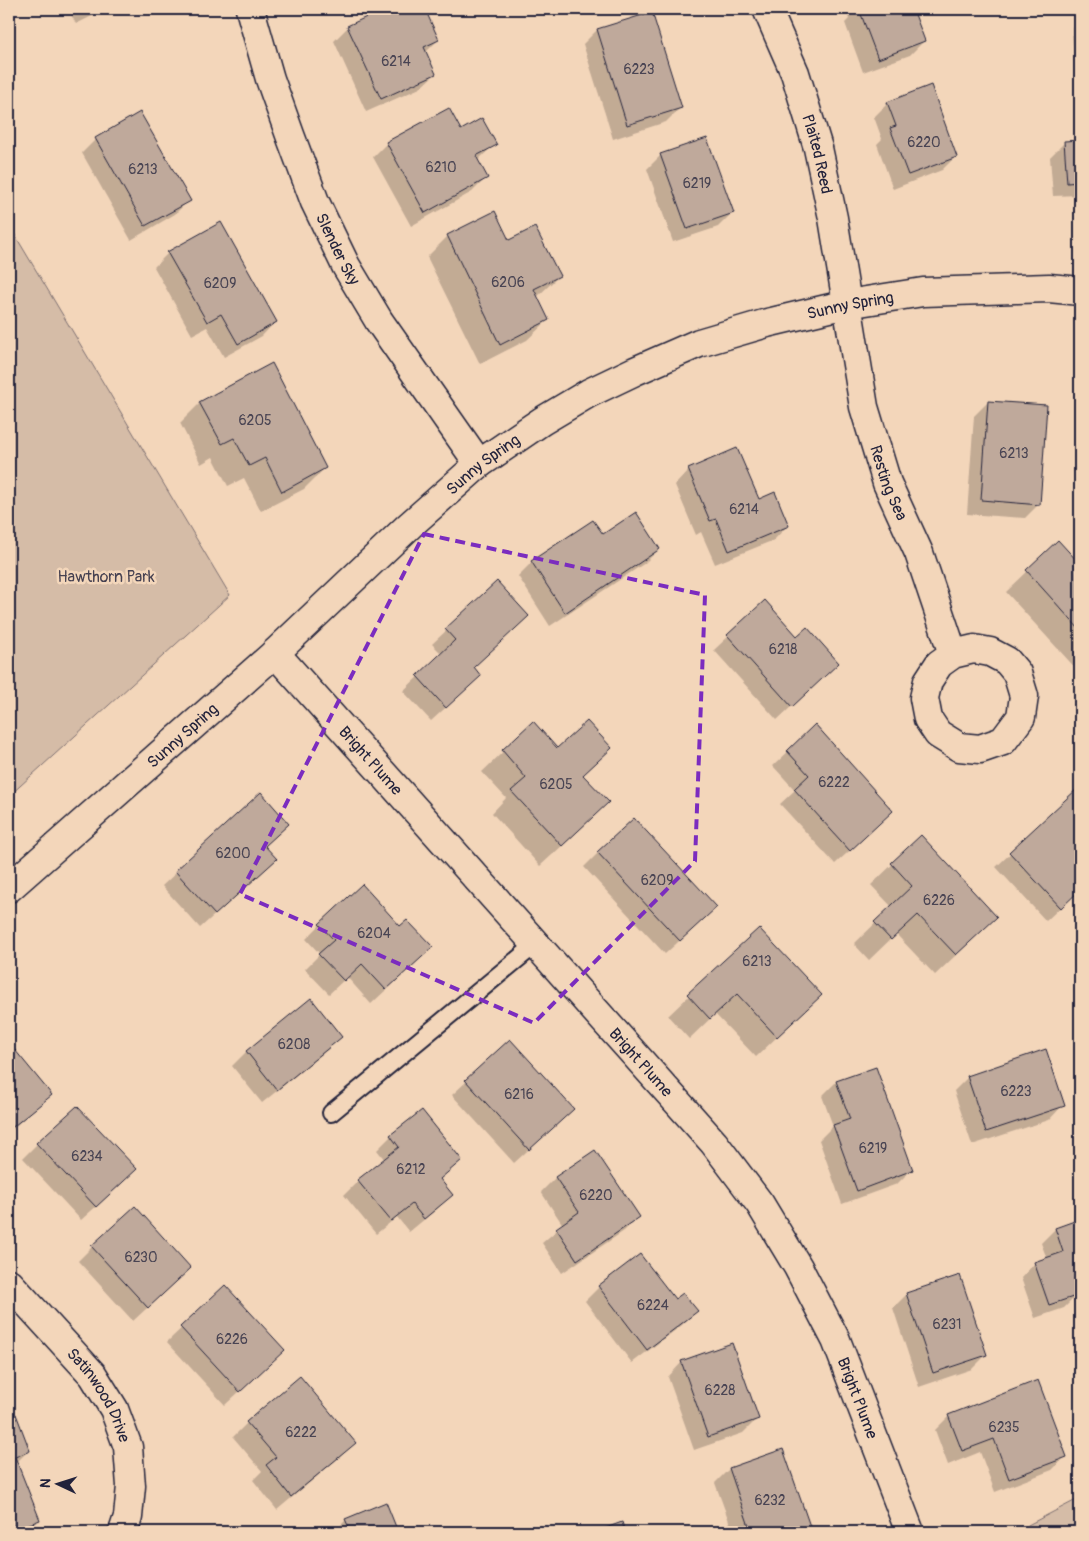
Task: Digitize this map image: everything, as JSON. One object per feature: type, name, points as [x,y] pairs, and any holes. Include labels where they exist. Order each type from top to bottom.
[{"type":"street","name":"Slender Sky","points":[[250,9],[270,79],[293,144],[315,202],[346,266],[379,321],[478,464]]},
{"type":"street","name":"Plaited Reed","points":[[767,9],[794,73],[818,148],[834,218],[847,304]]},
{"type":"street","name":"Sunny Spring","points":[[9,888],[276,653],[410,525],[478,464],[542,421],[589,393],[700,343],[767,323],[847,304],[923,292],[1050,288],[1080,291]]},
{"type":"street","name":"Resting Sea","points":[[847,304],[864,407],[887,483],[919,553],[954,654]]},
{"type":"street","name":"Bright Plume","points":[[276,653],[714,1142],[760,1204],[798,1267],[836,1340],[910,1532]]},
{"type":"street","name":"Satinwood Drive","points":[[9,1283],[92,1375],[114,1409],[128,1447],[131,1486],[128,1517],[123,1532]]},
{"type":"lane","points":[[331,1113],[536,944]]},
{"type":"highlighted area","points":[[424,534],[705,595],[695,861],[534,1023],[240,894]]},
{"type":"green space","name":"Hawthorn Park","points":[[9,225],[230,595],[9,796]]},
{"type":"green space","points":[[1080,1498],[1080,1532],[1026,1532],[1028,1525]]},
{"type":"building","points":[[384,9],[425,9],[439,40],[424,47],[436,74],[381,99],[347,26]]},
{"type":"building","points":[[859,9],[913,9],[925,41],[878,59]]},
{"type":"building","points":[[652,12],[682,108],[627,125],[597,29]]},
{"type":"building","points":[[931,85],[957,157],[908,175],[890,128],[896,126],[887,102]]},
{"type":"building","points":[[449,108],[461,130],[482,118],[497,145],[476,156],[488,178],[425,213],[386,142]]},
{"type":"building","points":[[140,112],[191,201],[145,226],[95,138]]},
{"type":"building","points":[[707,138],[734,213],[687,229],[660,154]]},
{"type":"building","points":[[1080,140],[1080,182],[1067,183],[1064,141]]},
{"type":"building","points":[[495,211],[509,240],[535,227],[560,276],[534,289],[549,320],[500,345],[447,235]]},
{"type":"building","points":[[221,222],[277,322],[238,344],[221,314],[207,322],[167,252]]},
{"type":"building","points":[[272,363],[326,468],[282,492],[265,458],[249,466],[234,438],[222,444],[199,402]]},
{"type":"building","points":[[988,401],[1047,405],[1040,505],[981,500]]},
{"type":"building","points":[[737,448],[759,499],[775,492],[789,526],[729,551],[716,519],[710,521],[688,469]]},
{"type":"building","points":[[636,512],[660,549],[565,613],[531,561],[593,520],[603,534]]},
{"type":"building","points":[[1058,540],[1080,562],[1080,630],[1026,570]]},
{"type":"building","points":[[497,581],[529,616],[474,667],[481,676],[446,708],[417,676],[455,640],[445,629]]},
{"type":"building","points":[[765,600],[797,636],[807,627],[839,663],[792,707],[727,635]]},
{"type":"building","points":[[533,721],[557,748],[587,721],[612,748],[583,775],[609,802],[562,846],[511,791],[526,778],[502,750]]},
{"type":"building","points":[[815,724],[893,811],[850,851],[794,789],[809,775],[787,751]]},
{"type":"building","points":[[1078,788],[1080,791],[1080,863],[1078,865],[1080,867],[1080,890],[1061,908],[1009,852]]},
{"type":"building","points":[[261,792],[289,824],[265,846],[277,859],[215,915],[175,871]]},
{"type":"building","points":[[634,818],[717,907],[680,941],[597,852]]},
{"type":"building","points":[[921,835],[997,917],[956,955],[918,915],[891,940],[874,922],[912,886],[891,863]]},
{"type":"building","points":[[362,884],[400,926],[407,920],[433,947],[386,990],[362,964],[344,981],[318,954],[334,940],[319,924]]},
{"type":"building","points":[[759,928],[822,995],[777,1037],[737,994],[710,1019],[687,994]]},
{"type":"building","points":[[311,998],[342,1037],[277,1090],[246,1051]]},
{"type":"building","points":[[510,1039],[574,1109],[529,1150],[465,1080]]},
{"type":"building","points":[[9,1044],[52,1095],[9,1130]]},
{"type":"building","points":[[1046,1049],[1065,1106],[986,1132],[967,1076]]},
{"type":"building","points":[[876,1067],[913,1170],[857,1191],[833,1125],[850,1119],[836,1081]]},
{"type":"building","points":[[77,1106],[137,1169],[96,1207],[36,1143]]},
{"type":"building","points":[[422,1110],[462,1160],[440,1179],[453,1195],[424,1219],[412,1204],[391,1221],[357,1180],[399,1147],[390,1135]]},
{"type":"building","points":[[595,1150],[640,1217],[577,1260],[556,1228],[579,1212],[555,1177]]},
{"type":"building","points":[[135,1206],[191,1268],[148,1308],[91,1246]]},
{"type":"building","points":[[1080,1219],[1080,1278],[1074,1280],[1079,1295],[1049,1305],[1034,1262],[1063,1252],[1055,1228]]},
{"type":"building","points":[[640,1254],[675,1299],[683,1293],[698,1311],[647,1350],[598,1286]]},
{"type":"building","points":[[960,1275],[987,1355],[933,1373],[906,1293]]},
{"type":"building","points":[[225,1285],[285,1350],[240,1392],[180,1327]]},
{"type":"building","points":[[732,1343],[759,1419],[708,1437],[681,1361]]},
{"type":"building","points":[[300,1376],[356,1443],[291,1497],[266,1465],[276,1457],[246,1422]]},
{"type":"building","points":[[1038,1380],[1067,1457],[1009,1479],[994,1439],[962,1451],[948,1415]]},
{"type":"building","points":[[16,1414],[30,1451],[15,1457],[40,1520],[9,1532],[9,1416]]},
{"type":"building","points":[[783,1449],[812,1532],[751,1532],[729,1468]]},
{"type":"building","points":[[386,1502],[398,1532],[351,1532],[345,1519]]},
{"type":"building","points":[[622,1522],[625,1532],[595,1532]]}]
